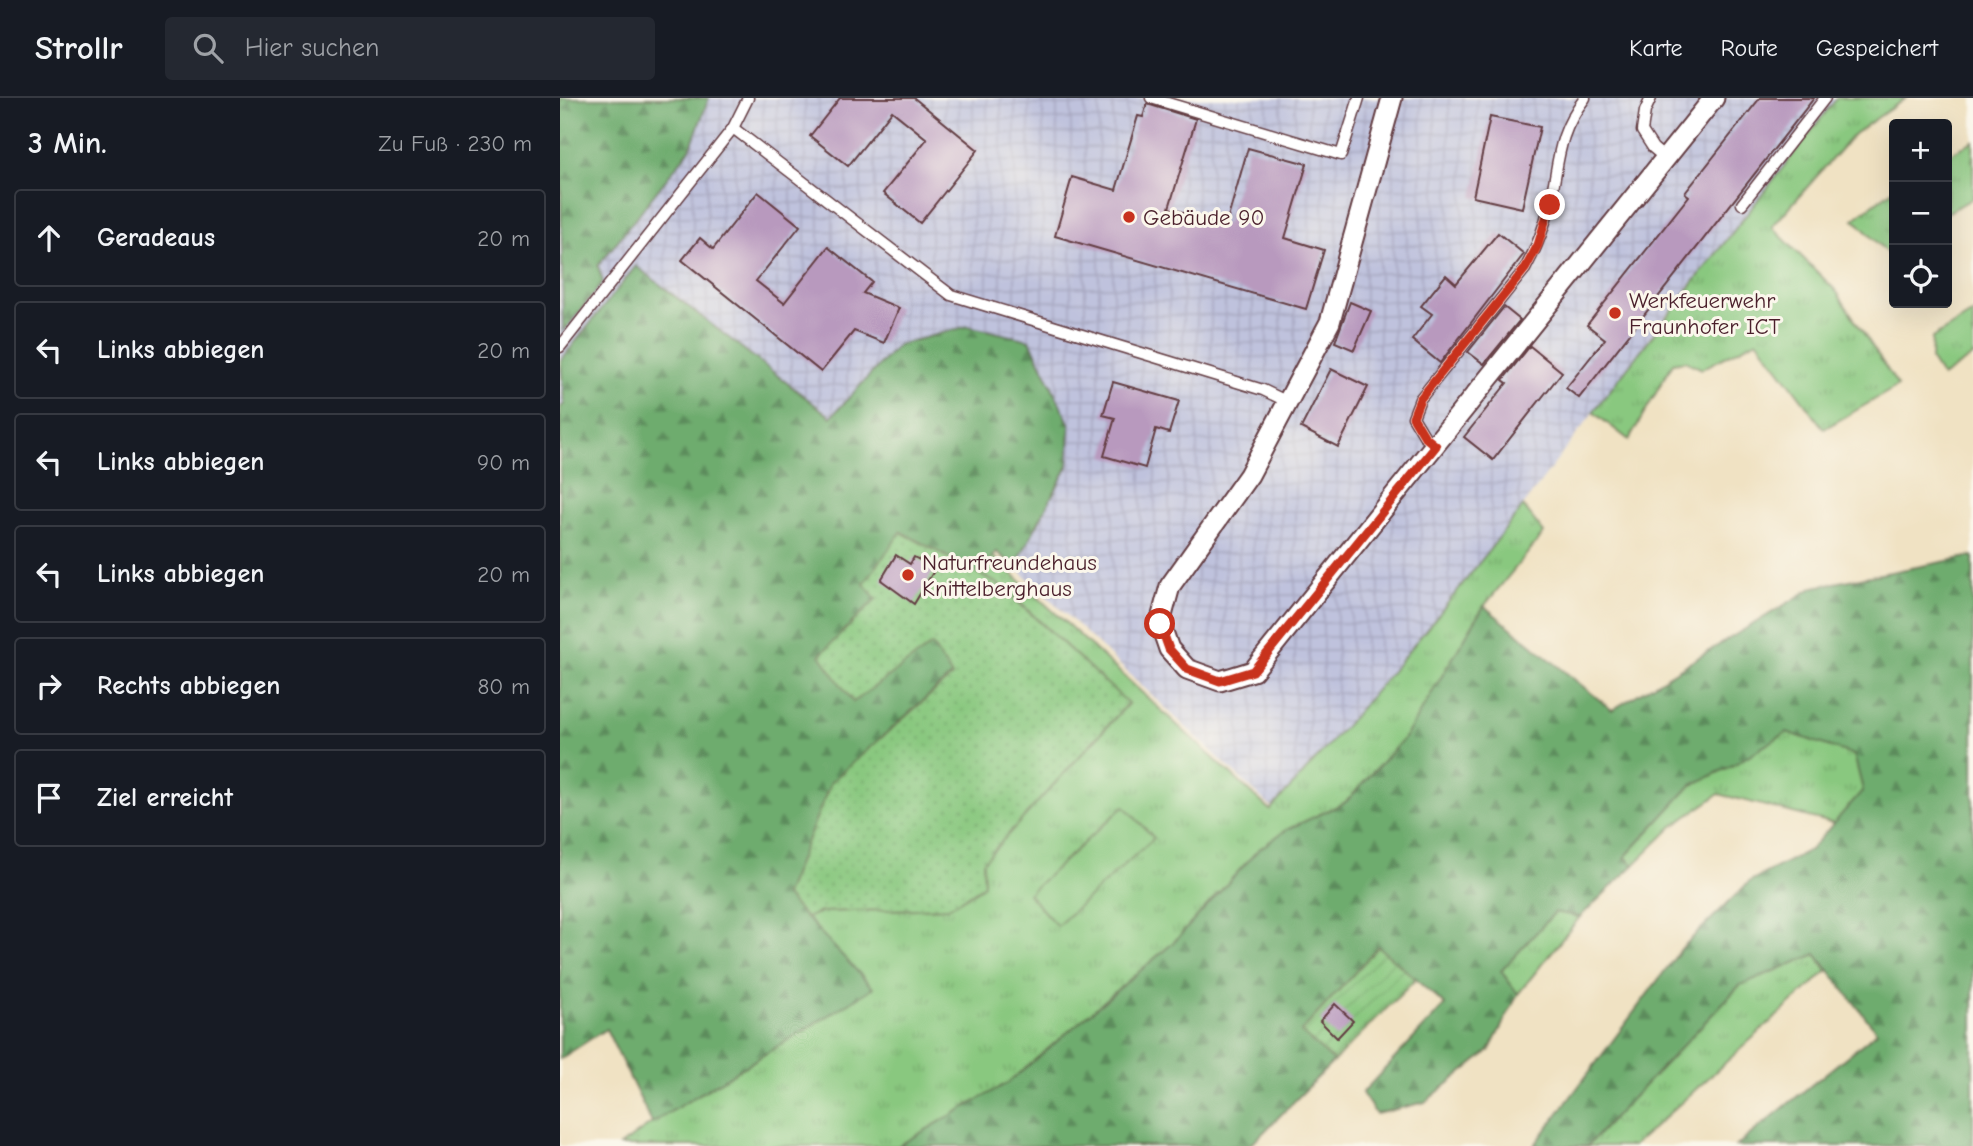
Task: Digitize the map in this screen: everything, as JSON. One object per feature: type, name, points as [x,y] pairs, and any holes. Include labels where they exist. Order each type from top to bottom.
[{"type":"street","points":[[1392,98],[1330,322],[1249,475],[1170,586],[1160,624],[1169,649],[1187,669],[1220,681],[1253,671],[1714,98]]},
{"type":"lane","points":[[561,345],[605,293],[733,128],[748,98]]},
{"type":"lane","points":[[1151,98],[1341,155],[1359,98]]},
{"type":"lane","points":[[1436,446],[1425,437],[1413,417],[1420,399],[1531,257],[1550,205],[1561,138],[1585,98]]},
{"type":"lane","points":[[1651,98],[1642,131],[1653,148],[1665,158]]},
{"type":"lane","points":[[1742,204],[1825,98]]},
{"type":"lane","points":[[733,128],[951,295],[1264,390],[1289,403]]},
{"type":"shaded area","points":[[709,98],[1837,98],[1655,330],[1438,619],[1344,730],[1272,808],[1022,573],[903,471],[636,266],[561,360],[564,404],[560,408],[560,162],[598,267],[690,149]]},
{"type":"green space","points":[[560,98],[709,98],[690,149],[598,266],[603,282],[563,332]]},
{"type":"green space","points":[[1837,98],[1906,98],[1854,134],[1772,227],[1836,291],[1898,386],[1824,429],[1757,340],[1702,369],[1685,361],[1673,363],[1629,440],[1593,412]]},
{"type":"green space","points":[[1973,141],[1973,198],[1952,210],[1952,182],[1952,153]]},
{"type":"green space","points":[[1889,193],[1889,255],[1854,219]]},
{"type":"green space","points":[[636,266],[831,417],[898,345],[968,326],[1030,340],[1070,425],[1068,466],[1015,567],[997,552],[976,575],[901,532],[876,599],[820,655],[933,645],[952,675],[831,782],[785,895],[873,988],[652,1123],[606,1029],[560,1059],[560,408],[564,404],[561,360]]},
{"type":"green space","points":[[1973,313],[1973,356],[1942,377],[1931,360],[1932,338]]},
{"type":"green space","points":[[1523,506],[1544,533],[1484,606],[1406,736],[1346,802],[1286,830],[1258,850],[1174,942],[1009,1082],[898,1146],[620,1146],[652,1123],[873,988],[806,918],[820,912],[948,908],[980,888],[984,885],[982,862],[1128,704],[1015,598],[998,584],[976,575],[993,556],[1270,810],[1400,661]]},
{"type":"green space","points":[[901,532],[998,584],[1128,703],[983,862],[984,885],[948,908],[820,912],[806,918],[785,895],[831,782],[952,676],[932,645],[853,702],[820,655],[876,599],[864,584]]},
{"type":"green space","points":[[1973,556],[1973,1146],[1736,1146],[1877,1032],[1816,954],[1740,985],[1587,1146],[1534,1146],[1682,948],[1750,881],[1810,850],[1863,790],[1854,755],[1787,732],[1733,765],[1690,786],[1625,857],[1634,865],[1580,917],[1555,912],[1501,971],[1518,994],[1489,1051],[1425,1102],[1376,1114],[1362,1093],[1445,1005],[1378,947],[1301,1032],[1334,1061],[1254,1142],[1246,1146],[898,1146],[1009,1082],[1174,942],[1258,850],[1286,830],[1346,802],[1406,736],[1484,606],[1612,710],[1814,587]]},
{"type":"green space","points":[[1787,732],[1855,755],[1863,790],[1836,824],[1719,794],[1673,826],[1634,865],[1625,857],[1690,786],[1733,765]]},
{"type":"green space","points":[[1124,806],[1154,838],[1057,926],[1028,894]]},
{"type":"green space","points":[[1555,912],[1580,917],[1518,994],[1501,971]]},
{"type":"green space","points":[[1378,947],[1416,979],[1334,1061],[1301,1032]]},
{"type":"green space","points":[[1816,954],[1827,971],[1633,1146],[1587,1146],[1740,985]]},
{"type":"building","points":[[840,98],[914,98],[978,150],[920,223],[883,193],[927,139],[892,111],[848,166],[810,136]]},
{"type":"building","points":[[1760,98],[1814,98],[1579,398],[1566,388],[1605,339],[1587,325],[1689,196],[1685,193]]},
{"type":"building","name":"Gebäude 90","points":[[1147,104],[1196,119],[1169,208],[1226,225],[1248,148],[1307,164],[1285,238],[1324,250],[1306,309],[1055,236],[1072,177],[1116,190],[1138,116],[1143,117]]},
{"type":"building","points":[[1490,117],[1540,127],[1522,208],[1473,197]]},
{"type":"building","points":[[758,192],[800,226],[756,281],[784,303],[828,247],[872,282],[863,293],[899,308],[884,343],[854,331],[821,372],[682,260],[700,238],[713,249]]},
{"type":"building","points":[[1498,233],[1524,254],[1440,363],[1412,340],[1432,314],[1421,306],[1446,275],[1456,284]]},
{"type":"building","points":[[1350,302],[1371,311],[1354,350],[1335,342]]},
{"type":"building","points":[[1504,307],[1520,320],[1484,364],[1468,352]]},
{"type":"building","points":[[1530,346],[1562,372],[1493,460],[1464,437],[1507,383],[1503,380]]},
{"type":"building","points":[[1331,369],[1368,387],[1338,447],[1301,428]]},
{"type":"building","points":[[1113,382],[1179,401],[1169,433],[1156,429],[1145,468],[1104,456],[1115,418],[1103,415]]},
{"type":"building","name":"Naturfreundehaus Knittelberghaus","points":[[896,555],[910,564],[914,557],[935,569],[914,604],[881,580]]},
{"type":"building","points":[[1335,1004],[1353,1021],[1337,1038],[1320,1021]]},
{"type":"place","name":"Gebäude 90","points":[[1129,217]]},
{"type":"place","name":"Werkfeuerwehr Fraunhofer ICT","points":[[1615,313]]},
{"type":"place","name":"Naturfreundehaus Knittelberghaus","points":[[908,575]]},
{"type":"route","points":[[1160,624],[1169,649],[1187,669],[1220,681],[1253,671],[1436,446],[1425,437],[1413,417],[1420,399],[1525,269],[1538,245],[1550,205]]}]
